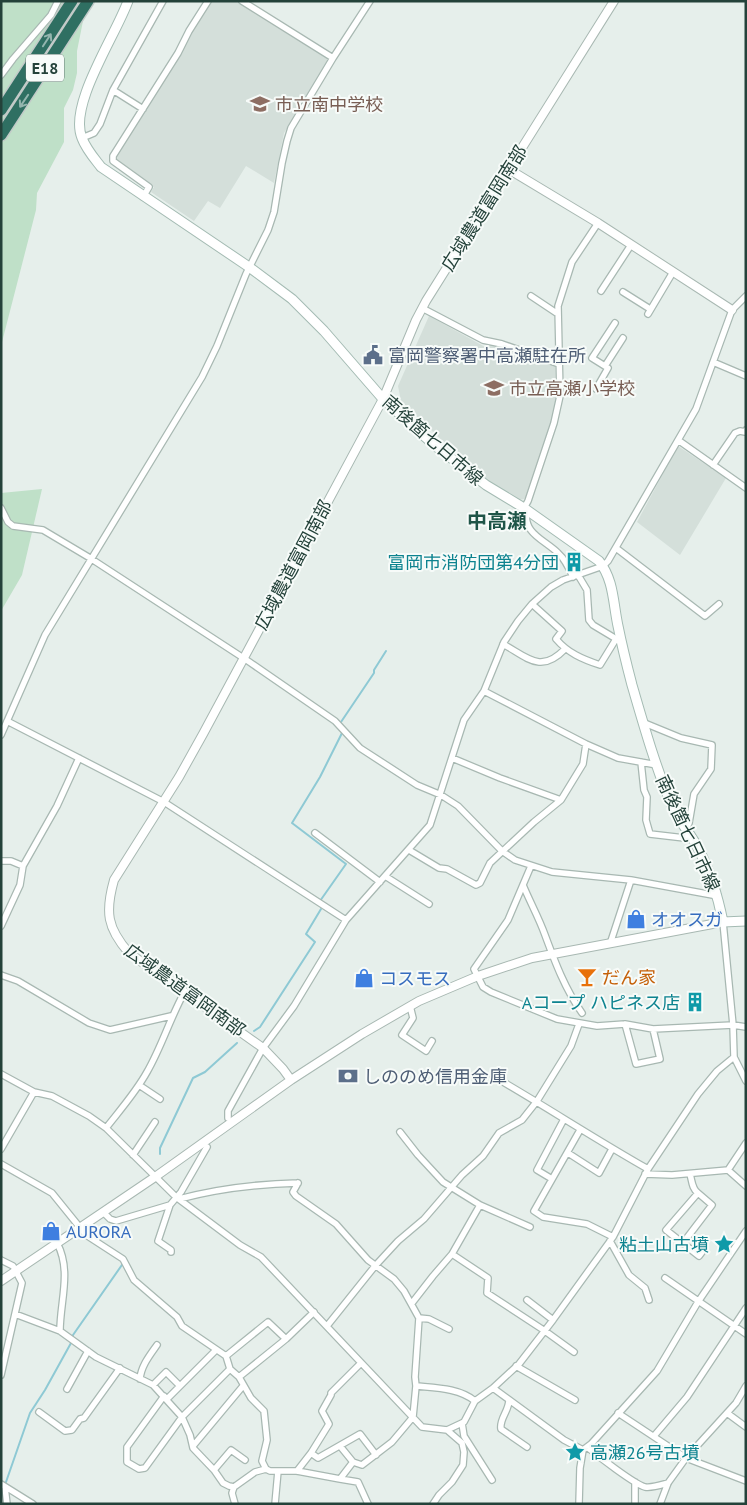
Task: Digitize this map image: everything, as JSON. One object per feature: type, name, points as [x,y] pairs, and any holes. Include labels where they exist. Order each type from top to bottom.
[{"type":"highway","name":"E18","points":[[1,110],[72,1]]},
{"type":"highway","name":"E18","points":[[1,135],[88,1]]},
{"type":"main road","points":[[82,138],[79,123],[85,95],[128,1]]},
{"type":"main road","name":"南後箇七日市線","points":[[82,138],[101,167],[249,267],[292,300],[310,316],[383,398],[446,455],[486,485],[525,509],[592,556],[603,566],[614,596],[619,641],[642,722],[674,810],[693,839],[708,870],[718,896],[723,922]]},
{"type":"main road","points":[[723,922],[746,921]]},
{"type":"street","points":[[1,75],[12,59],[51,15],[58,1]]},
{"type":"street","points":[[82,138],[94,133],[100,124],[113,90],[163,1]]},
{"type":"street","points":[[143,197],[149,187],[113,161],[113,156],[178,53],[208,1]]},
{"type":"street","points":[[242,1],[333,58]]},
{"type":"street","points":[[1,735],[45,635],[90,558],[202,377],[217,346],[249,267],[268,230],[274,212],[284,156],[292,128],[333,58],[370,1]]},
{"type":"street","name":"広域農道富岡南部","points":[[291,1080],[284,1069],[263,1048],[129,953],[116,938],[109,919],[109,898],[114,880],[164,802],[203,734],[383,398],[422,308],[614,1]]},
{"type":"street","points":[[113,90],[143,109]]},
{"type":"street","points":[[510,170],[598,223],[732,310]]},
{"type":"street","points":[[532,604],[562,630],[556,639],[565,649],[581,659],[600,665],[619,641],[593,625],[589,620],[587,590],[558,553],[529,530],[525,509],[560,396],[558,306],[572,262],[598,223]]},
{"type":"street","points":[[601,291],[631,245]]},
{"type":"street","points":[[623,292],[649,312],[673,272]]},
{"type":"street","points":[[531,296],[558,314]]},
{"type":"street","points":[[228,1118],[228,1111],[263,1048],[294,1006],[346,920],[430,825],[464,720],[484,691],[503,644],[518,621],[532,604],[551,587],[603,566],[616,548],[696,409],[732,310],[746,296]]},
{"type":"street","points":[[422,308],[483,340],[502,344],[559,364]]},
{"type":"street","points":[[596,389],[608,368],[592,358],[615,323]]},
{"type":"street","points":[[604,366],[623,338]]},
{"type":"street","points":[[713,362],[746,376]]},
{"type":"street","points":[[713,465],[735,433],[745,432],[746,430]]},
{"type":"street","points":[[678,440],[746,488]]},
{"type":"street","points":[[1,508],[8,522],[13,526],[42,530],[90,558],[335,720],[360,748],[417,785],[441,795],[458,806],[502,851],[516,860],[552,872],[631,880],[718,896]]},
{"type":"street","points":[[616,548],[705,616],[719,604]]},
{"type":"street","points":[[503,644],[541,663],[547,663],[565,649]]},
{"type":"street","points":[[484,691],[586,744],[618,758],[657,765]]},
{"type":"street","points":[[7,721],[164,802],[346,920]]},
{"type":"street","points":[[642,722],[682,738],[712,745],[711,769],[694,794],[686,828]]},
{"type":"street","points":[[409,850],[439,868],[447,870],[476,886],[480,883],[490,863],[561,800],[583,764],[586,744]]},
{"type":"street","points":[[1,926],[20,886],[23,866],[57,806],[79,758]]},
{"type":"street","points":[[452,758],[536,792],[561,800]]},
{"type":"street","points":[[641,762],[644,790],[647,798],[646,820],[650,834],[693,839]]},
{"type":"street","points":[[315,833],[380,882]]},
{"type":"street","points":[[1,862],[12,861],[23,866]]},
{"type":"street","points":[[531,866],[508,920],[474,968],[483,987],[557,1019],[579,1024],[605,1026],[625,1024],[653,1029],[733,1025],[746,1027]]},
{"type":"street","points":[[385,876],[430,904]]},
{"type":"street","points":[[610,944],[631,880]]},
{"type":"street","points":[[522,885],[545,935],[551,955],[572,999],[582,1013]]},
{"type":"street","points":[[1,1281],[154,1177],[291,1080],[362,1034],[410,1006],[478,976],[532,958],[723,922],[733,1025],[734,1057],[746,1080]]},
{"type":"street","points":[[1,975],[18,981],[89,1023],[110,1030],[171,1016]]},
{"type":"street","points":[[106,1128],[138,1085],[159,1051],[171,1016],[185,991]]},
{"type":"street","points":[[410,1006],[413,1018],[402,1035],[426,1051],[432,1042]]},
{"type":"street","points":[[327,1326],[375,1266],[483,1156],[499,1133],[522,1120],[537,1101],[571,1046],[579,1024]]},
{"type":"street","points":[[625,1024],[636,1064],[660,1059],[653,1029]]},
{"type":"street","points":[[1,1074],[34,1092],[52,1096],[89,1116],[106,1128],[154,1177],[178,1198],[240,1245],[261,1257],[422,1427],[447,1430],[462,1423],[475,1401],[493,1388],[516,1366],[554,1320],[612,1239],[646,1171],[698,1094],[717,1071],[734,1057]]},
{"type":"street","points":[[493,1076],[537,1101],[646,1171],[690,1174],[728,1170],[746,1186]]},
{"type":"street","points":[[138,1085],[160,1099]]},
{"type":"street","points":[[1,1150],[34,1092]]},
{"type":"street","points":[[552,1180],[537,1170],[564,1120]]},
{"type":"street","points":[[133,1155],[155,1122]]},
{"type":"street","points":[[580,1130],[534,1210],[542,1217],[587,1224],[612,1239],[629,1275],[645,1288],[649,1300]]},
{"type":"street","points":[[400,1132],[418,1154],[451,1188],[480,1205],[530,1227]]},
{"type":"street","points":[[728,1170],[746,1143]]},
{"type":"street","points":[[103,1212],[110,1219],[116,1221],[170,1205],[178,1198],[208,1147]]},
{"type":"street","points":[[568,1153],[599,1173],[612,1149]]},
{"type":"street","points":[[1,1164],[52,1193],[86,1235],[123,1259],[134,1280],[177,1317],[182,1326],[226,1356],[230,1369],[239,1377],[250,1398],[264,1411],[267,1440],[262,1462],[266,1469]]},
{"type":"street","points":[[683,1243],[712,1205],[698,1194],[692,1184],[690,1174]]},
{"type":"street","points":[[178,1198],[231,1187],[298,1183],[293,1192],[296,1196],[336,1224],[361,1253],[375,1266],[394,1279],[412,1303],[419,1318],[413,1417],[392,1442],[362,1465],[353,1462],[340,1446]]},
{"type":"street","points":[[698,1194],[666,1230],[699,1256],[702,1252]]},
{"type":"street","points":[[170,1205],[158,1241],[171,1250],[171,1252]]},
{"type":"street","points":[[412,1303],[452,1254],[480,1205]]},
{"type":"street","points":[[579,1504],[580,1468],[585,1449],[657,1371],[698,1302],[746,1231]]},
{"type":"street","points":[[57,1243],[63,1257],[64,1267],[60,1331]]},
{"type":"street","points":[[452,1254],[488,1278],[487,1293],[545,1330],[574,1352]]},
{"type":"street","points":[[1,1260],[13,1266],[22,1283],[1,1374]]},
{"type":"street","points":[[665,1278],[746,1334]]},
{"type":"street","points":[[527,1300],[554,1320]]},
{"type":"street","points":[[654,1436],[687,1397],[746,1308]]},
{"type":"street","points":[[239,1377],[314,1312]]},
{"type":"street","points":[[15,1314],[60,1331],[88,1351],[153,1385],[182,1416],[193,1448],[214,1470],[223,1483],[234,1487]]},
{"type":"street","points":[[419,1318],[430,1319],[449,1329]]},
{"type":"street","points":[[226,1356],[268,1322],[286,1338]]},
{"type":"street","points":[[140,1379],[146,1361],[157,1345]]},
{"type":"street","points":[[216,1350],[166,1398],[127,1447],[127,1462],[139,1469],[145,1468],[182,1416],[230,1369]]},
{"type":"street","points":[[67,1389],[88,1351]]},
{"type":"street","points":[[297,1471],[312,1453],[330,1424],[322,1411],[331,1393],[361,1363]]},
{"type":"street","points":[[516,1366],[575,1400]]},
{"type":"street","points":[[40,1412],[65,1431],[72,1430],[80,1419],[84,1418],[120,1368]]},
{"type":"street","points":[[153,1385],[166,1372],[180,1386]]},
{"type":"street","points":[[192,1446],[243,1386]]},
{"type":"street","points":[[416,1386],[450,1390],[471,1397],[475,1401]]},
{"type":"street","points":[[660,1504],[668,1483],[686,1458],[727,1413],[746,1386]]},
{"type":"street","points":[[493,1388],[564,1440],[585,1449],[635,1482],[645,1487],[668,1483]]},
{"type":"street","points":[[510,1400],[509,1407],[501,1421],[501,1429],[527,1447]]},
{"type":"street","points":[[618,1413],[686,1458],[746,1481]]},
{"type":"street","points":[[727,1413],[746,1427]]},
{"type":"street","points":[[462,1423],[464,1436],[492,1480]]},
{"type":"street","points":[[433,1504],[452,1482],[463,1465],[464,1452],[462,1443],[447,1430]]},
{"type":"street","points":[[312,1453],[318,1458],[360,1434],[376,1455]]},
{"type":"street","points":[[214,1470],[231,1450],[245,1460]]},
{"type":"street","points":[[340,1479],[353,1462]]},
{"type":"street","points":[[235,1504],[232,1493],[234,1487],[255,1472],[266,1469],[297,1471],[358,1482],[368,1504]]},
{"type":"street","points":[[276,1504],[278,1471]]},
{"type":"street","points":[[635,1482],[635,1504]]},
{"type":"street","points":[[3,1485],[8,1504]]},
{"type":"street","points":[[3,1485],[33,1504]]},
{"type":"shaded area","points":[[212,1],[238,1],[330,59],[284,133],[274,183],[246,166],[220,208],[208,201],[194,221],[151,192],[154,187],[116,161],[115,158],[179,56],[191,32]]},
{"type":"shaded area","points":[[429,316],[487,348],[490,345],[502,346],[555,366],[556,399],[552,420],[527,496],[524,499],[519,500],[483,477],[483,473],[455,453],[401,401],[398,386]]},
{"type":"shaded area","points":[[678,446],[726,478],[680,555],[637,522]]},
{"type":"green space","points":[[1,1],[87,1],[77,51],[77,73],[73,90],[64,108],[64,142],[37,193],[36,210],[1,346]]},
{"type":"green space","points":[[42,489],[22,575],[1,611],[1,493]]},
{"type":"waterway","points":[[341,722],[374,673],[386,651]]},
{"type":"waterway","points":[[320,901],[346,864],[292,823],[320,777],[342,733]]},
{"type":"waterway","points":[[254,1031],[260,1027],[315,942],[306,934],[321,909]]},
{"type":"waterway","points":[[160,1154],[160,1148],[193,1078],[205,1072],[237,1043]]},
{"type":"waterway","points":[[1,1490],[6,1482],[30,1413],[71,1343],[73,1335],[124,1262]]},
{"type":"place","name":"市立南中学校","points":[[260,104]]},
{"type":"place","name":"富岡警察署中高瀬駐在所","points":[[373,355]]},
{"type":"place","name":"市立高瀬小学校","points":[[494,388]]},
{"type":"place","name":"富岡市消防団第4分団","points":[[574,562]]},
{"type":"place","name":"オオスガ","points":[[636,919]]},
{"type":"place","name":"だん家","points":[[587,977]]},
{"type":"place","name":"コスモス","points":[[364,978]]},
{"type":"place","name":"Aコープ ハピネス店","points":[[695,1002]]},
{"type":"place","name":"しののめ信用金庫","points":[[348,1076]]},
{"type":"place","name":"AURORA","points":[[51,1231]]},
{"type":"place","name":"粘土山古墳","points":[[724,1244]]},
{"type":"place","name":"高瀬26号古墳","points":[[575,1452]]},
{"type":"district","name":"中高瀬","points":[[497,521]]}]
